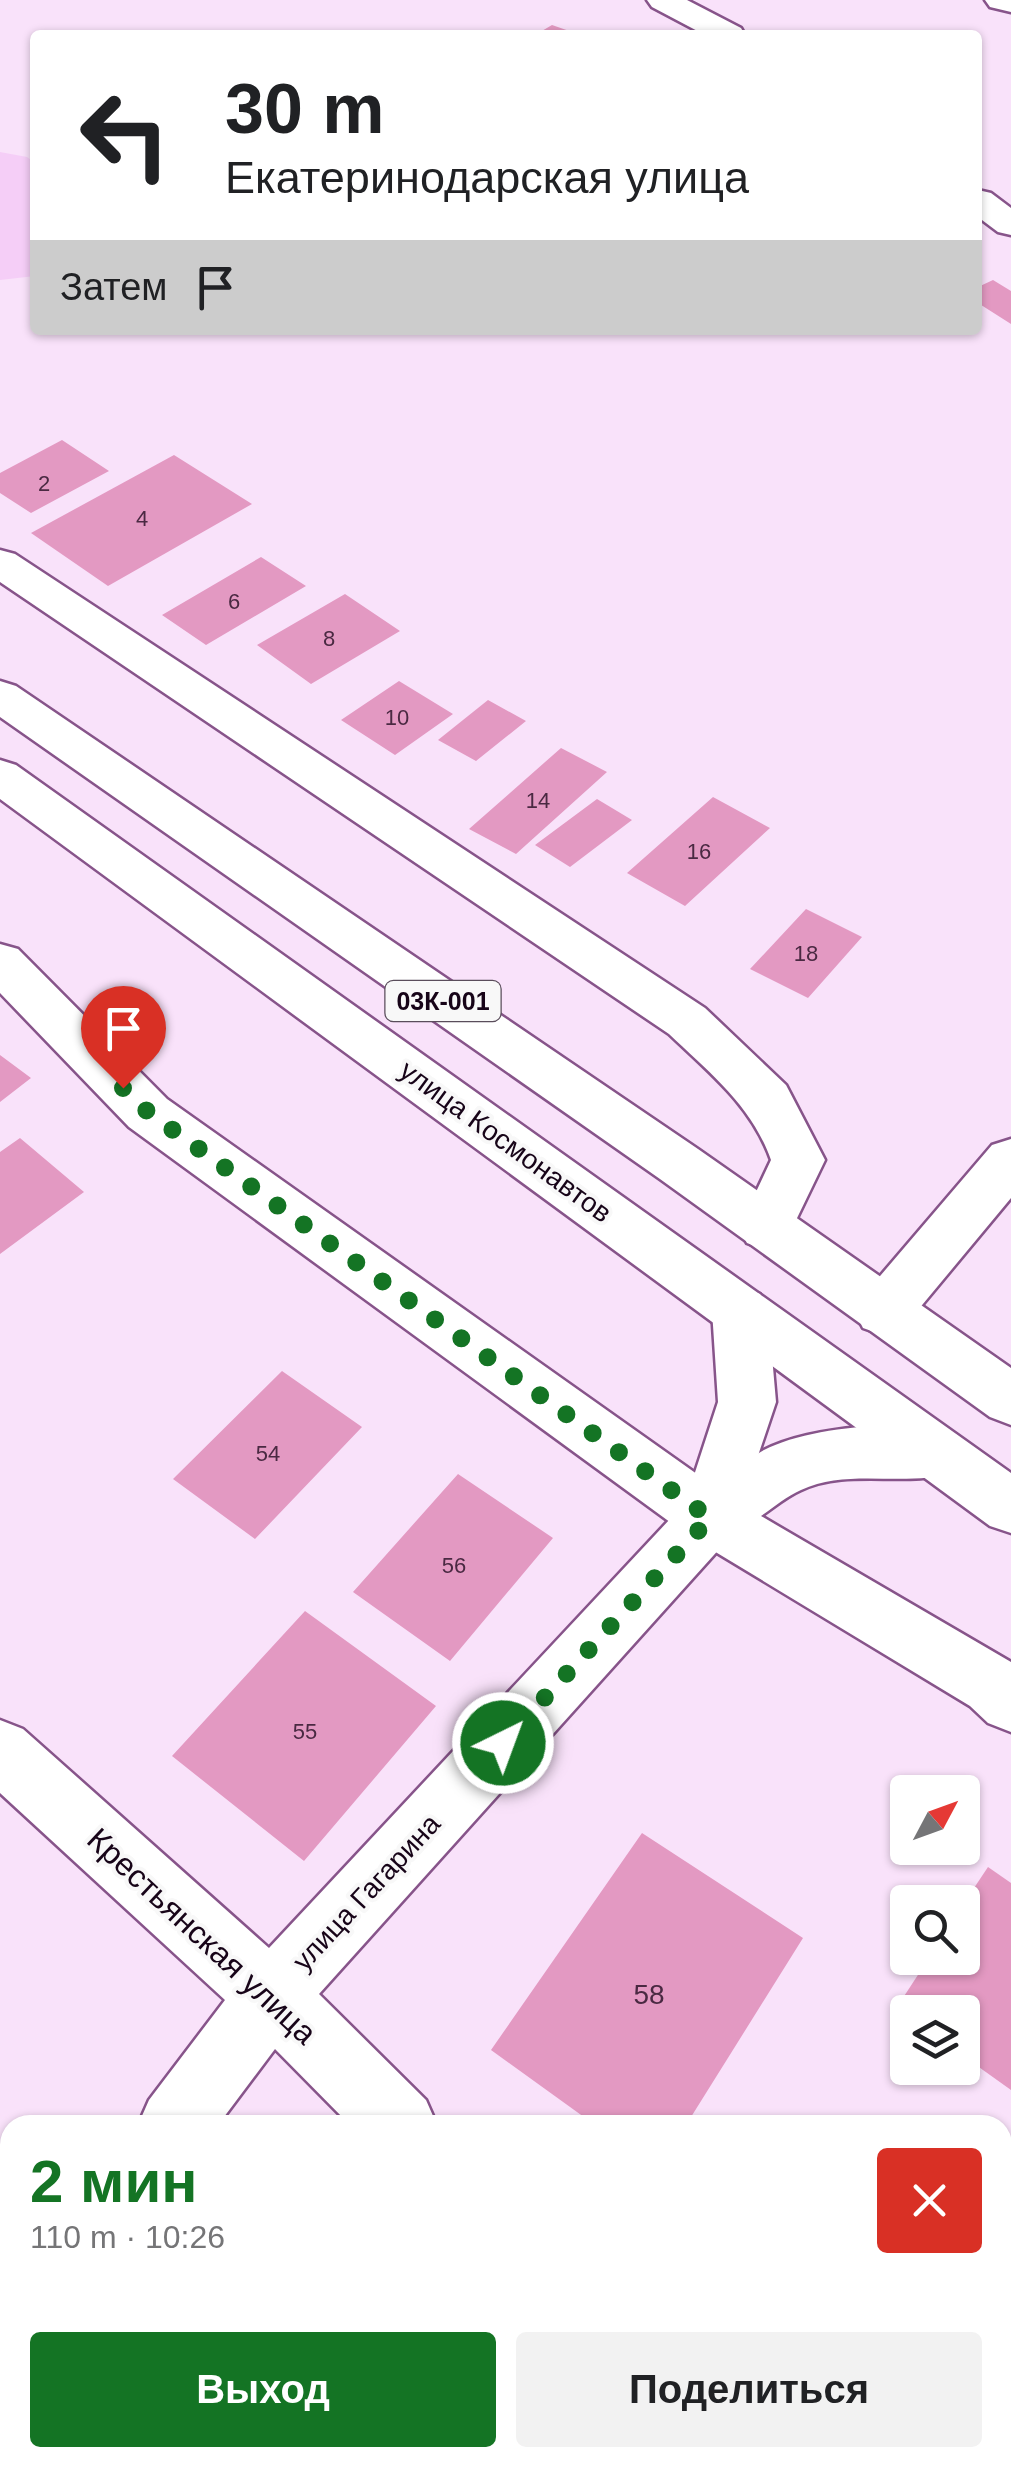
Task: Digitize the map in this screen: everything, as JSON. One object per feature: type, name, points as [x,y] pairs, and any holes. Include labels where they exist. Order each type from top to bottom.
[{"type":"main road","points":[[663,0],[720,30]]},
{"type":"main road","points":[[1001,0],[1011,2]]},
{"type":"main road","points":[[982,204],[1011,224]]},
{"type":"main road","points":[[0,563],[687,1022],[766,1096],[787,1125],[798,1160],[766,1228]]},
{"type":"main road","name":"03К-001","points":[[0,696],[1011,1400]]},
{"type":"main road","name":"улица Космонавтов","points":[[0,776],[1011,1507]]},
{"type":"main road","points":[[0,962],[148,1112],[710,1518],[992,1684],[1011,1702]]},
{"type":"main road","points":[[883,1312],[1011,1160]]},
{"type":"main road","name":"улица Гагарина","points":[[181,2115],[270,1996],[710,1518],[746,1402],[747,1366],[740,1310]]},
{"type":"main road","points":[[710,1518],[787,1466],[842,1454],[936,1452]]},
{"type":"main road","name":"Крестьянская улица","points":[[0,1750],[270,1996],[391,2115]]},
{"type":"shaded area","points":[[0,152],[30,159],[30,277],[0,280]]},
{"type":"building","points":[[993,280],[1011,291],[1011,324],[982,306],[982,285]]},
{"type":"building","points":[[62,440],[109,471],[31,513],[0,493],[0,473]]},
{"type":"building","points":[[174,455],[252,504],[108,586],[31,533]]},
{"type":"building","points":[[261,557],[306,586],[206,645],[162,615]]},
{"type":"building","points":[[345,594],[400,631],[311,684],[257,645]]},
{"type":"building","points":[[399,681],[453,714],[395,755],[341,720]]},
{"type":"building","points":[[488,700],[526,721],[476,761],[438,740]]},
{"type":"building","points":[[561,748],[607,772],[516,854],[469,829]]},
{"type":"building","points":[[713,797],[770,828],[685,906],[627,873]]},
{"type":"building","points":[[597,799],[632,820],[570,867],[535,845]]},
{"type":"building","points":[[806,909],[862,937],[808,998],[750,969]]},
{"type":"building","points":[[0,1055],[31,1078],[0,1102]]},
{"type":"building","points":[[20,1138],[84,1192],[0,1254],[0,1152]]},
{"type":"building","points":[[282,1371],[362,1427],[255,1539],[173,1479]]},
{"type":"building","points":[[458,1474],[553,1538],[450,1661],[353,1592]]},
{"type":"building","points":[[305,1611],[436,1706],[304,1861],[172,1756]]},
{"type":"building","points":[[642,1833],[803,1938],[692,2115],[581,2115],[491,2050]]},
{"type":"building","points":[[988,1867],[1011,1883],[1011,2090],[980,2068],[980,1995],[905,1995],[918,1975],[980,1975],[980,1885],[976,1885]]},
{"type":"route","points":[[123,1088],[148,1112],[710,1518],[503,1743]]}]
